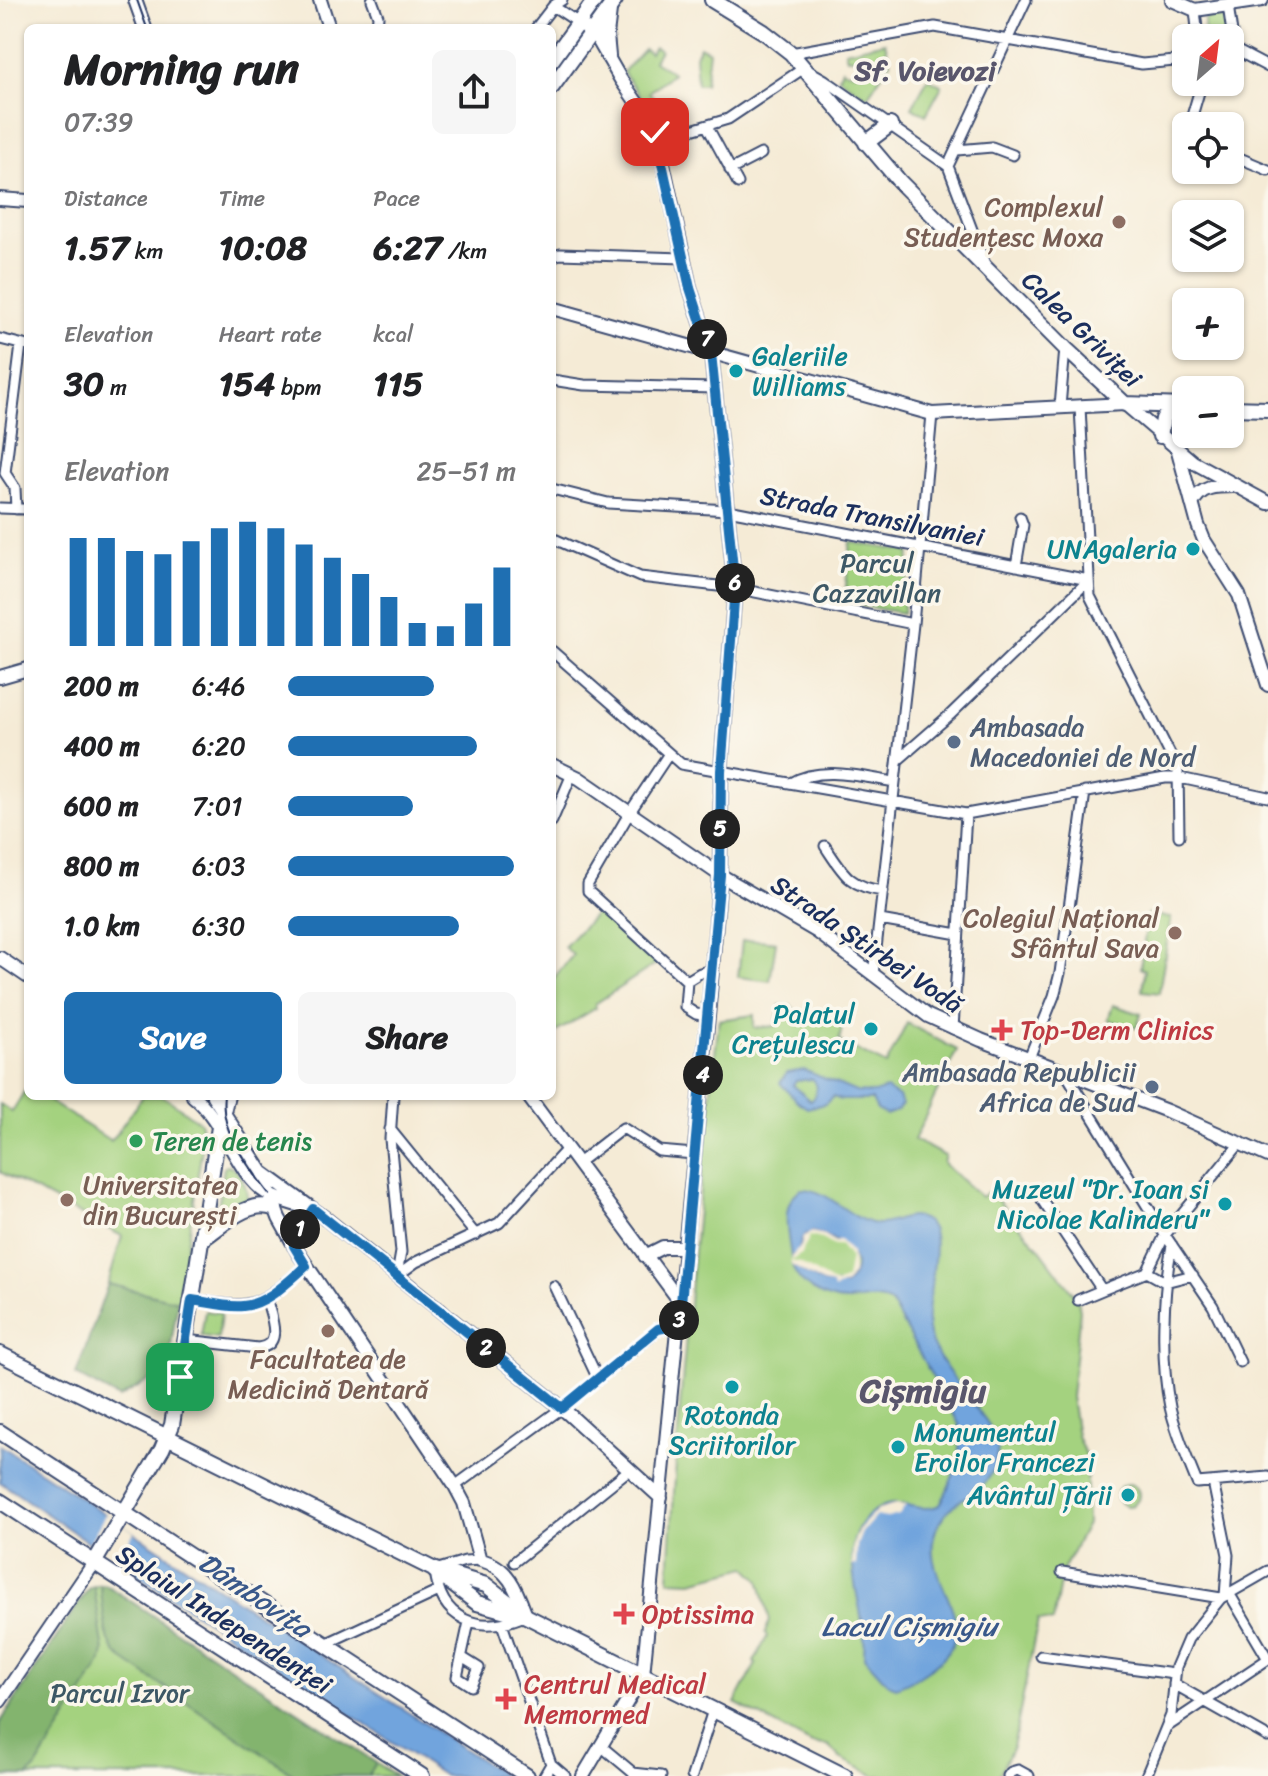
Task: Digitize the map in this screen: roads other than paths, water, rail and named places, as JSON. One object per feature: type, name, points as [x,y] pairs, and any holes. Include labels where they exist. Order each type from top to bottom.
[{"type":"main road","points":[[556,55],[595,0]]},
{"type":"main road","name":"Calea Griviței","points":[[712,0],[791,53],[900,182],[1125,404]]},
{"type":"main road","points":[[556,81],[612,4]]},
{"type":"main road","points":[[608,56],[606,35],[612,4]]},
{"type":"main road","points":[[866,143],[890,125]]},
{"type":"main road","points":[[1125,404],[1172,406]]},
{"type":"main road","points":[[1244,408],[1268,409]]},
{"type":"main road","points":[[1160,436],[1163,419],[1172,412]]},
{"type":"main road","points":[[98,1558],[168,1437],[224,1100]]},
{"type":"main road","points":[[201,1240],[255,1205],[273,1202]]},
{"type":"main road","points":[[0,1354],[435,1570],[486,1585],[526,1616],[845,1776]]},
{"type":"main road","name":"Splaiul Independenței","points":[[0,1432],[121,1518],[325,1644],[527,1776]]},
{"type":"main road","name":"Splaiul Independenței","points":[[0,1501],[98,1558],[422,1776]]},
{"type":"street","points":[[135,0],[144,24]]},
{"type":"street","points":[[320,0],[328,24]]},
{"type":"street","points":[[372,0],[377,24]]},
{"type":"street","points":[[948,166],[1026,0]]},
{"type":"street","points":[[1172,0],[1195,10],[1261,0]]},
{"type":"street","points":[[540,24],[558,3],[591,32],[651,123],[658,140],[683,258],[711,353],[735,588],[721,771],[720,875],[712,970],[643,1675],[583,1776]]},
{"type":"street","points":[[1228,5],[1230,24]]},
{"type":"street","points":[[1195,10],[1196,24]]},
{"type":"street","points":[[791,53],[935,27],[1142,64],[1172,61]]},
{"type":"street","points":[[1244,54],[1268,67]]},
{"type":"street","points":[[658,140],[731,117],[804,68],[948,166],[987,271]]},
{"type":"street","points":[[707,126],[738,183]]},
{"type":"street","points":[[957,150],[992,147],[1013,155]]},
{"type":"street","points":[[730,170],[761,154]]},
{"type":"street","points":[[1244,160],[1268,170]]},
{"type":"street","points":[[0,205],[0,199],[24,201]]},
{"type":"street","points":[[556,256],[683,258]]},
{"type":"street","points":[[556,309],[932,414],[1125,404]]},
{"type":"street","points":[[0,339],[24,346]]},
{"type":"street","points":[[1060,407],[1065,348]]},
{"type":"street","points":[[16,509],[15,488],[5,473],[24,352]]},
{"type":"street","points":[[556,381],[584,385],[715,388]]},
{"type":"street","name":"Calea Griviței","points":[[1125,404],[1178,451],[1268,503]]},
{"type":"street","points":[[1080,407],[1091,601],[1177,768],[1180,778],[1179,836]]},
{"type":"street","points":[[873,975],[913,624],[932,414]]},
{"type":"street","points":[[1178,451],[1204,540],[1239,595],[1268,685]]},
{"type":"street","points":[[1192,504],[1201,491],[1214,486],[1235,486]]},
{"type":"street","name":"Strada Transilvaniei","points":[[556,490],[608,503],[728,510],[1089,580]]},
{"type":"street","points":[[0,508],[24,509]]},
{"type":"street","points":[[1016,566],[1023,525],[1020,517]]},
{"type":"street","points":[[556,540],[640,577],[735,588],[913,624]]},
{"type":"street","points":[[898,760],[951,714],[1089,580]]},
{"type":"street","points":[[556,655],[681,764],[966,814],[1153,779],[1180,778],[1268,797]]},
{"type":"street","points":[[0,677],[24,670]]},
{"type":"street","points":[[668,755],[630,812],[588,884],[588,891],[687,981]]},
{"type":"street","name":"Strada Știrbei Vodă","points":[[556,767],[630,812],[720,875],[816,931],[920,1011],[953,1029],[1241,1142],[1268,1156]]},
{"type":"street","points":[[556,812],[572,774]]},
{"type":"street","points":[[791,783],[806,776],[833,774],[895,782]]},
{"type":"street","points":[[1029,1058],[1060,973],[1085,792]]},
{"type":"street","points":[[953,1029],[966,814]]},
{"type":"street","points":[[825,846],[851,881],[868,889],[883,891]]},
{"type":"street","points":[[880,920],[958,934]]},
{"type":"street","points":[[0,958],[24,974]]},
{"type":"street","points":[[687,981],[712,970]]},
{"type":"street","points":[[687,981],[685,1007],[696,1014],[708,1016]]},
{"type":"street","points":[[1065,1072],[1218,1315],[1240,1362]]},
{"type":"street","points":[[198,1100],[205,1106],[256,1184],[273,1202],[313,1209]]},
{"type":"street","points":[[224,1100],[262,1172],[294,1246],[455,1486],[466,1510],[480,1560]]},
{"type":"street","points":[[393,1100],[390,1128],[401,1252],[397,1276]]},
{"type":"street","points":[[531,1100],[681,1303]]},
{"type":"street","points":[[390,1128],[476,1235]]},
{"type":"street","points":[[578,1163],[623,1128],[659,1151],[694,1154]]},
{"type":"street","points":[[1078,1300],[1147,1272],[1165,1235],[1241,1142]]},
{"type":"street","points":[[397,1276],[416,1262],[499,1223],[567,1149]]},
{"type":"street","points":[[262,1172],[313,1209],[551,1399],[566,1404],[661,1498]]},
{"type":"street","points":[[1042,1200],[1102,1290]]},
{"type":"street","points":[[294,1246],[300,1228],[313,1209]]},
{"type":"street","points":[[1172,1245],[1165,1282],[1168,1398],[1175,1429],[1197,1483],[1268,1477]]},
{"type":"street","points":[[645,1256],[663,1247],[685,1247]]},
{"type":"street","points":[[192,1300],[239,1307],[266,1297],[306,1266]]},
{"type":"street","points":[[1147,1272],[1165,1282],[1193,1275]]},
{"type":"street","points":[[554,1286],[598,1379]]},
{"type":"street","points":[[186,1340],[266,1347],[274,1340],[275,1333],[266,1297]]},
{"type":"street","points":[[455,1486],[566,1404],[658,1329],[679,1325]]},
{"type":"street","points":[[514,1562],[630,1469]]},
{"type":"street","points":[[1167,1727],[1268,1659],[1225,1596],[1227,1547],[1213,1482]]},
{"type":"street","points":[[0,1701],[98,1558]]},
{"type":"street","points":[[480,1560],[496,1565],[508,1576],[526,1616],[487,1625],[469,1622],[452,1611],[439,1591],[435,1570],[480,1560]]},
{"type":"street","points":[[1146,1776],[1167,1727],[1173,1707],[1174,1679],[1188,1639],[1225,1596],[1268,1571]]},
{"type":"street","points":[[1062,1572],[1225,1596]]},
{"type":"street","points":[[325,1644],[439,1591]]},
{"type":"street","points":[[463,1658],[469,1622]]},
{"type":"street","points":[[502,1624],[551,1764],[565,1776]]},
{"type":"street","points":[[1041,1656],[1174,1679],[1206,1702],[1268,1737]]},
{"type":"street","points":[[692,1776],[713,1710]]},
{"type":"street","points":[[601,1746],[635,1774],[661,1776]]},
{"type":"street","points":[[544,1776],[551,1764]]},
{"type":"street","points":[[1008,1776],[1018,1770],[1029,1776]]},
{"type":"water","points":[[804,1070],[856,1092],[874,1093],[886,1089],[899,1097],[902,1105],[897,1111],[886,1115],[877,1110],[872,1100],[833,1097],[825,1104],[807,1108],[780,1083],[787,1073]],"holes":[[[812,1079],[816,1093],[811,1101],[793,1085],[796,1081]]]},
{"type":"water","name":"Lacul Cișmigiu","points":[[801,1189],[820,1193],[871,1223],[914,1217],[928,1223],[935,1243],[928,1308],[929,1335],[944,1364],[989,1425],[998,1447],[989,1476],[982,1485],[952,1507],[936,1530],[933,1548],[935,1564],[954,1612],[956,1628],[953,1643],[932,1667],[896,1687],[888,1684],[864,1657],[853,1546],[857,1530],[867,1516],[884,1506],[898,1504],[926,1508],[940,1505],[956,1466],[960,1445],[959,1424],[891,1303],[875,1299],[847,1301],[830,1298],[806,1286],[795,1273],[792,1265],[822,1283],[844,1286],[855,1267],[854,1259],[841,1244],[812,1232],[803,1237],[798,1252],[791,1257],[787,1211],[794,1195]]},
{"type":"water","points":[[0,1445],[505,1776],[444,1776],[123,1566],[0,1482]]},
{"type":"tram line","points":[[137,0],[146,24]]},
{"type":"tram line","points":[[224,1100],[226,1123],[231,1136],[270,1195]]},
{"type":"tram line","points":[[551,1399],[559,1402],[571,1400]]},
{"type":"place","name":"Complexul Studențesc Moxa","points":[[1119,222]]},
{"type":"place","name":"Galeriile Williams","points":[[736,371]]},
{"type":"place","name":"UNAgaleria","points":[[1193,549]]},
{"type":"place","name":"Ambasada Macedoniei de Nord","points":[[954,742]]},
{"type":"place","name":"Colegiul Național Sfântul Sava","points":[[1175,933]]},
{"type":"place","name":"Palatul Crețulescu","points":[[871,1029]]},
{"type":"place","name":"Top-Derm Clinics","points":[[1002,1030]]},
{"type":"place","name":"Ambasada Republicii Africa de Sud","points":[[1152,1087]]},
{"type":"place","name":"Teren de tenis","points":[[136,1141]]},
{"type":"place","name":"Universitatea din București","points":[[67,1200]]},
{"type":"place","name":"Muzeul \"Dr. Ioan si Nicolae Kalinderu\"","points":[[1225,1204]]},
{"type":"place","name":"Facultatea de Medicină Dentară","points":[[328,1331]]},
{"type":"place","name":"Rotonda Scriitorilor","points":[[732,1387]]},
{"type":"place","name":"Monumentul Eroilor Francezi","points":[[898,1447]]},
{"type":"place","name":"Avântul Țării","points":[[1128,1495]]},
{"type":"place","name":"Optissima","points":[[624,1614]]},
{"type":"place","name":"Centrul Medical Memormed","points":[[506,1699]]},
{"type":"district","name":"Sf. Voievozi","points":[[925,70]]},
{"type":"district","name":"Cișmigiu","points":[[923,1391]]},
{"type":"park label","name":"Parcul Cazzavillan","points":[[877,578]]},
{"type":"park label","name":"Parcul Izvor","points":[[120,1693]]},
{"type":"water label","name":"Dâmbovița","points":[[255,1595]]}]
